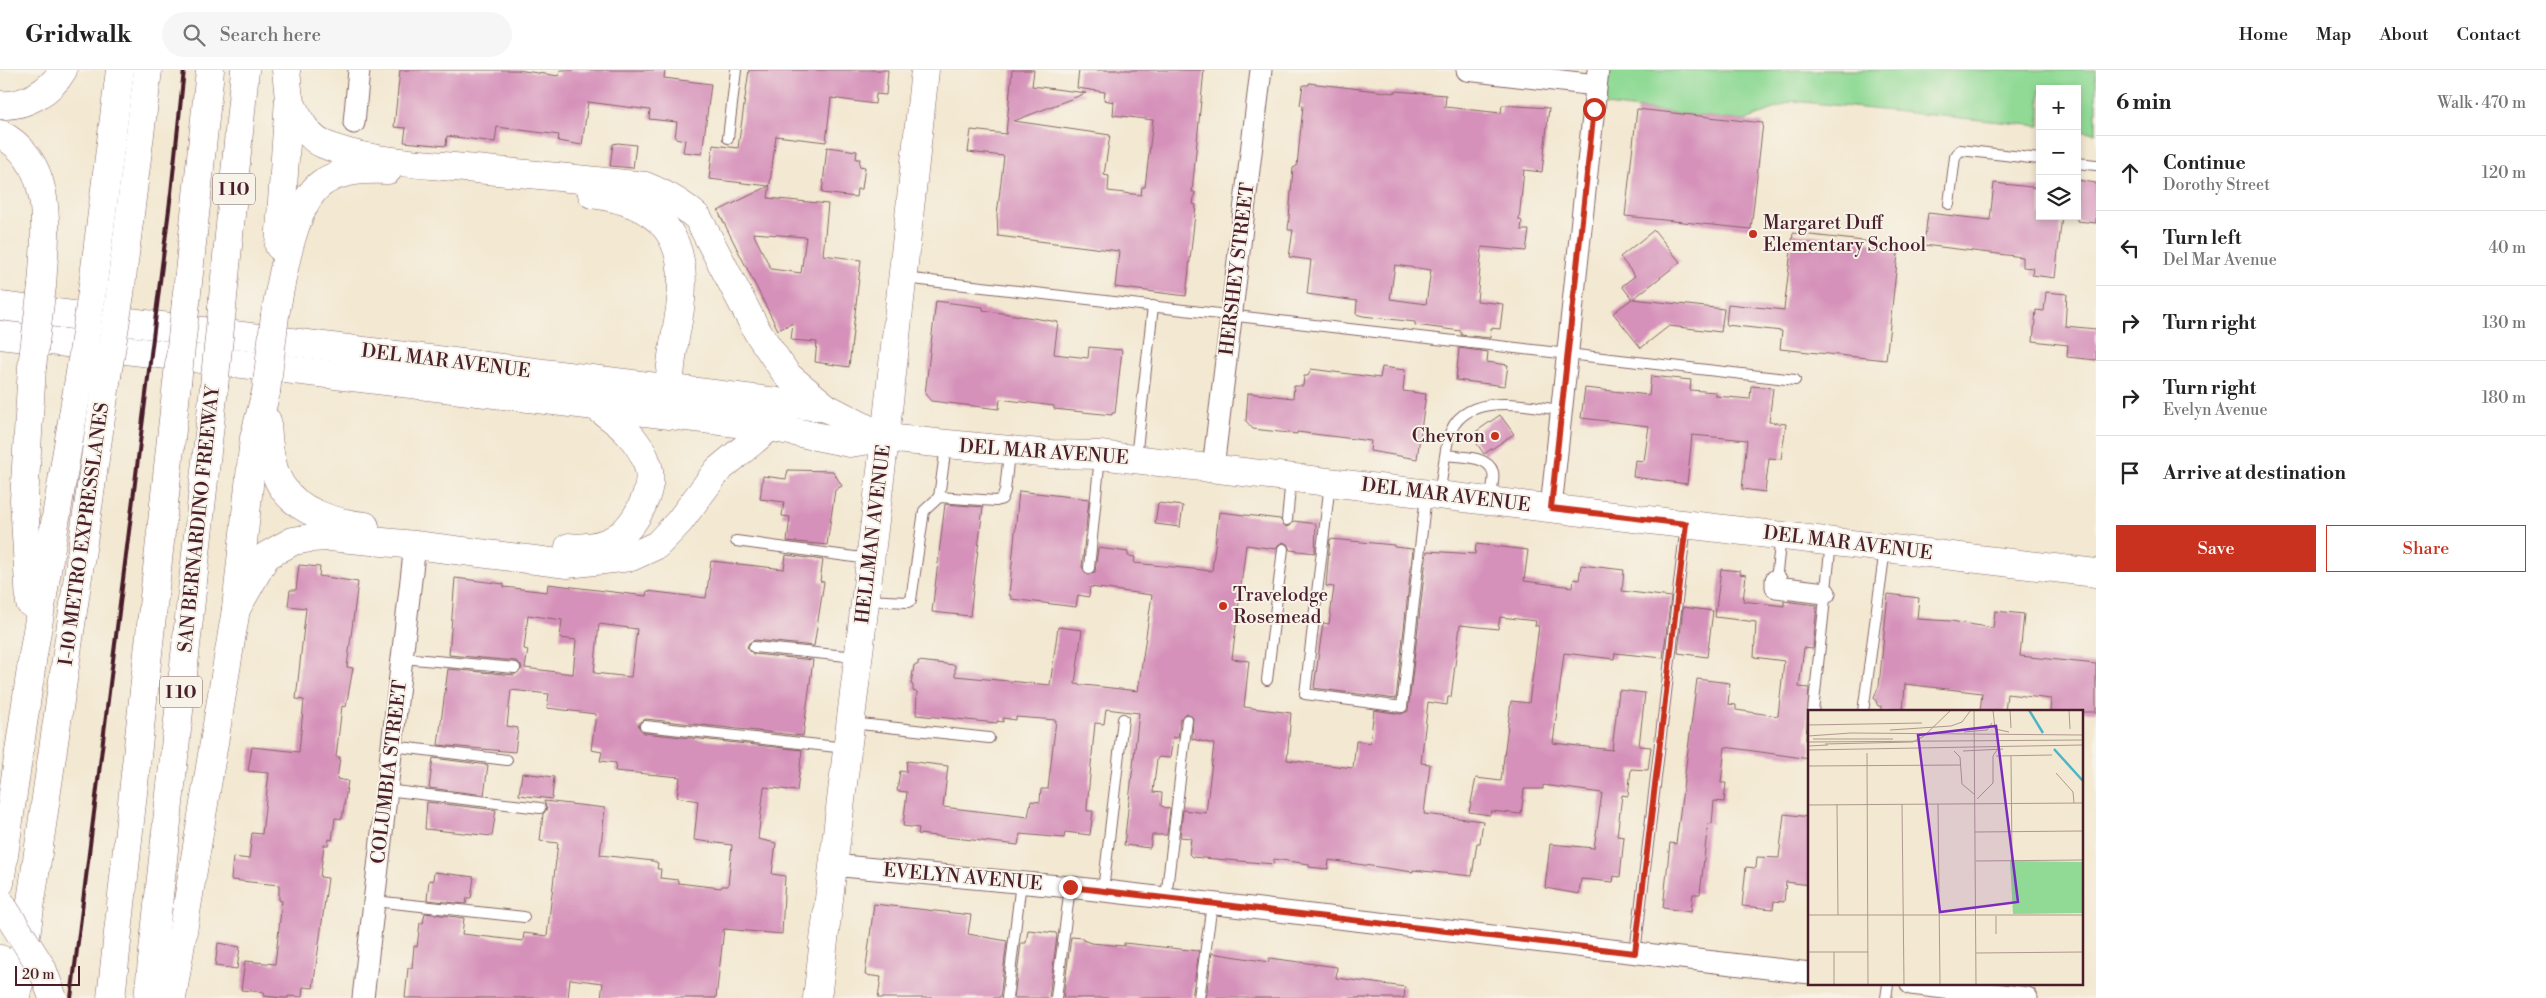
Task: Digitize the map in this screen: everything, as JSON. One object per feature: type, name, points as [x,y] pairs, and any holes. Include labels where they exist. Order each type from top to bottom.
[{"type":"main road","points":[[0,105],[26,100],[43,92],[57,81],[64,70]]},
{"type":"main road","points":[[0,883],[33,655],[92,292],[120,70]]},
{"type":"main road","name":"I-10 METRO EXPRESSLANES","points":[[16,998],[120,294],[148,70]]},
{"type":"main road","points":[[111,998],[210,70]]},
{"type":"main road","name":"SAN BERNARDINO FREEWAY","points":[[148,998],[214,387],[245,70]]},
{"type":"main road","points":[[172,998],[236,610],[254,438],[266,392],[275,314],[289,99],[286,70]]},
{"type":"main road","name":"HELLMAN AVENUE","points":[[816,998],[885,438],[925,70]]},
{"type":"main road","points":[[289,99],[302,125],[321,144],[348,152],[397,161],[645,186],[665,194],[686,206],[698,218],[757,331],[787,375],[827,408]]},
{"type":"main road","points":[[0,134],[11,140],[22,150],[42,187],[46,215],[42,286],[32,368],[24,500],[33,655]]},
{"type":"main road","points":[[275,314],[292,233],[304,207],[320,184],[342,174],[369,169],[397,170],[609,197],[643,208],[666,225],[679,249],[683,277],[670,370],[670,389]]},
{"type":"main road","name":"DEL MAR AVENUE","points":[[0,306],[827,408],[885,438]]},
{"type":"main road","name":"DEL MAR AVENUE","points":[[0,335],[770,427],[850,443],[885,438],[1009,450],[1100,454],[2096,572]]},
{"type":"main road","points":[[266,392],[268,438],[273,464],[281,485],[297,501],[316,514],[350,525],[581,549],[614,539],[638,515],[648,493],[649,467],[639,448],[619,422],[595,406]]},
{"type":"main road","points":[[236,610],[266,556],[292,541],[329,537],[415,545],[567,564],[631,557],[657,545],[679,522],[718,470],[770,427]]},
{"type":"main road","points":[[0,902],[42,968],[53,998]]},
{"type":"main road","points":[[0,959],[16,998]]},
{"type":"street","points":[[354,123],[359,70]]},
{"type":"street","name":"HERSHEY STREET","points":[[1213,468],[1261,70]]},
{"type":"street","points":[[1467,70],[1597,77],[1551,508]]},
{"type":"street","name":"COLUMBIA STREET","points":[[362,998],[415,545]]},
{"type":"street","points":[[1776,580],[1776,587],[1825,593]]},
{"type":"street","name":"EVELYN AVENUE","points":[[832,865],[1070,887],[1808,973]]},
{"type":"street","points":[[1928,986],[2027,998]]},
{"type":"lane","points":[[728,138],[736,70]]},
{"type":"lane","points":[[1949,204],[1954,157],[1960,150],[2036,159]]},
{"type":"lane","points":[[2081,163],[2096,165]]},
{"type":"lane","points":[[902,278],[1231,315],[1568,356],[1795,380]]},
{"type":"lane","points":[[1136,459],[1153,306]]},
{"type":"lane","points":[[1330,482],[1305,694],[1402,707],[1433,494],[1446,455],[1449,435],[1454,425],[1465,414],[1480,406],[1505,403],[1562,410]]},
{"type":"lane","points":[[865,600],[908,602],[911,600],[924,511],[939,497],[946,445]]},
{"type":"lane","points":[[939,497],[996,501],[1002,499],[1005,491],[1009,450]]},
{"type":"lane","points":[[1089,568],[1100,454]]},
{"type":"lane","points":[[1446,455],[1480,460],[1488,464],[1493,473],[1490,501]]},
{"type":"lane","points":[[1287,520],[1292,477]]},
{"type":"lane","points":[[1635,953],[1686,524]]},
{"type":"lane","points":[[1776,580],[1782,535]]},
{"type":"lane","points":[[736,541],[870,559]]},
{"type":"lane","points":[[1813,710],[1831,541]]},
{"type":"lane","points":[[1863,710],[1885,548]]},
{"type":"lane","points":[[1267,680],[1283,549]]},
{"type":"lane","points":[[754,647],[858,657]]},
{"type":"lane","points":[[402,658],[515,668]]},
{"type":"lane","points":[[1103,891],[1123,719]]},
{"type":"lane","points":[[1166,898],[1187,720]]},
{"type":"lane","points":[[645,726],[849,736],[989,738]]},
{"type":"lane","points":[[392,746],[507,760]]},
{"type":"lane","points":[[386,790],[540,808]]},
{"type":"lane","points":[[1007,998],[1021,882]]},
{"type":"lane","points":[[1056,998],[1070,887]]},
{"type":"lane","points":[[374,901],[524,917]]},
{"type":"lane","points":[[1199,998],[1212,904]]},
{"type":"green space","points":[[1610,70],[2096,70],[2096,133],[2081,131],[2081,85],[2036,85],[2036,126],[1793,101],[1744,121],[1606,105]]},
{"type":"building","points":[[400,70],[517,70],[559,76],[560,70],[665,70],[664,78],[711,84],[702,154],[683,152],[685,140],[675,138],[677,122],[649,119],[650,110],[588,102],[582,145],[558,141],[559,135],[497,127],[495,142],[447,136],[446,146],[404,142],[406,128],[394,127]]},
{"type":"building","points":[[749,70],[888,70],[886,95],[876,94],[875,104],[831,98],[826,142],[776,136],[768,198],[828,204],[823,255],[861,260],[849,367],[815,362],[817,342],[791,340],[793,323],[778,330],[718,211],[769,186],[709,179],[713,145],[738,148]],"holes":[[[753,233],[806,237],[801,273],[771,269]]]},
{"type":"building","points":[[1012,70],[1034,70],[1032,86],[1086,93],[1014,121],[1110,135],[1104,175],[1109,176],[1108,191],[1141,195],[1142,187],[1145,187],[1153,120],[1113,115],[1114,102],[1104,100],[1105,92],[1077,88],[1079,70],[1204,70],[1192,192],[1195,192],[1193,204],[1196,205],[1186,296],[1115,287],[1119,251],[998,236],[997,215],[1004,156],[968,152],[971,130],[1006,134]]},
{"type":"building","points":[[1309,83],[1394,93],[1395,91],[1446,95],[1445,107],[1501,113],[1502,105],[1549,108],[1542,172],[1524,170],[1519,220],[1522,221],[1521,230],[1529,230],[1526,251],[1482,247],[1477,301],[1503,304],[1500,329],[1491,328],[1490,338],[1461,335],[1461,331],[1415,325],[1415,322],[1363,316],[1356,314],[1357,301],[1307,294],[1311,260],[1289,257],[1293,230],[1288,230],[1293,168],[1297,166],[1303,106],[1300,105],[1303,85],[1309,85]],"holes":[[[1395,265],[1431,270],[1426,304],[1390,299]]]},
{"type":"building","points":[[1637,109],[1763,123],[1751,229],[1625,216]]},
{"type":"building","points":[[613,144],[636,145],[633,168],[610,166]]},
{"type":"building","points":[[827,147],[857,151],[856,159],[860,159],[859,166],[865,167],[862,189],[857,189],[856,197],[822,193]]},
{"type":"building","points":[[2081,181],[2096,183],[2096,223],[2077,221],[2081,220]]},
{"type":"building","points":[[1994,183],[2036,188],[2036,220],[2062,220],[2055,278],[2032,275],[2033,268],[2023,267],[2023,257],[1924,245],[1928,213],[1990,220]]},
{"type":"building","points":[[1654,230],[1680,262],[1633,299],[1724,309],[1721,332],[1669,326],[1641,348],[1613,313],[1632,299],[1622,286],[1635,276],[1620,257]]},
{"type":"building","points":[[1793,233],[1899,245],[1886,360],[1780,349],[1782,331],[1726,325],[1728,304],[1784,310]]},
{"type":"building","points":[[2046,292],[2067,294],[2065,326],[2096,329],[2096,360],[2067,357],[2068,345],[2033,341],[2036,310],[2044,311]]},
{"type":"building","points":[[936,301],[983,307],[983,310],[1058,322],[1054,354],[1088,358],[1089,347],[1122,350],[1115,413],[1112,413],[1112,415],[1054,409],[1054,406],[1000,399],[999,409],[931,401],[925,394]]},
{"type":"building","points":[[1459,348],[1488,352],[1487,362],[1508,365],[1505,386],[1456,380]]},
{"type":"building","points":[[1382,367],[1405,370],[1403,391],[1426,394],[1417,459],[1370,451],[1371,441],[1253,429],[1246,421],[1248,393],[1293,398],[1294,386],[1303,386],[1304,376],[1308,376],[1311,369],[1380,378]]},
{"type":"building","points":[[1651,376],[1691,380],[1690,390],[1716,392],[1716,396],[1750,399],[1751,386],[1773,388],[1769,422],[1786,424],[1781,459],[1769,458],[1765,492],[1742,489],[1747,440],[1692,435],[1687,484],[1633,477],[1635,460],[1644,461],[1649,426],[1581,418],[1585,388],[1649,395]]},
{"type":"building","points":[[1500,415],[1514,434],[1484,454],[1471,435]]},
{"type":"building","points":[[788,470],[833,471],[842,486],[835,490],[827,545],[787,541],[790,517],[782,516],[784,502],[760,499],[763,476],[786,479]]},
{"type":"building","points":[[1019,491],[1089,499],[1082,567],[1088,575],[1095,572],[1098,548],[1128,552],[1128,556],[1135,557],[1134,563],[1212,571],[1219,512],[1280,519],[1286,527],[1290,526],[1294,521],[1316,524],[1315,553],[1290,550],[1287,544],[1283,542],[1276,549],[1246,545],[1232,659],[1249,661],[1244,707],[1291,713],[1287,760],[1353,768],[1356,741],[1370,743],[1374,710],[1401,714],[1408,711],[1427,551],[1475,554],[1476,544],[1528,550],[1524,581],[1573,587],[1574,579],[1579,580],[1581,565],[1624,570],[1622,591],[1671,597],[1663,658],[1615,653],[1614,659],[1564,653],[1553,743],[1612,750],[1619,690],[1645,693],[1639,746],[1651,747],[1648,770],[1631,769],[1628,796],[1622,795],[1617,836],[1624,837],[1620,877],[1614,876],[1613,882],[1581,879],[1579,894],[1545,888],[1550,844],[1594,848],[1602,793],[1543,785],[1543,789],[1524,789],[1521,814],[1491,811],[1490,815],[1469,812],[1476,778],[1501,781],[1511,701],[1529,703],[1539,626],[1535,626],[1536,621],[1500,617],[1498,629],[1460,625],[1451,697],[1448,697],[1447,705],[1428,702],[1421,763],[1430,764],[1424,814],[1483,821],[1480,843],[1477,843],[1472,876],[1413,870],[1413,872],[1329,860],[1328,869],[1274,859],[1274,864],[1192,857],[1189,854],[1191,838],[1180,837],[1183,810],[1206,813],[1214,744],[1192,739],[1193,718],[1187,713],[1180,719],[1178,738],[1173,737],[1170,758],[1159,757],[1157,759],[1153,792],[1162,793],[1161,806],[1170,809],[1167,835],[1152,835],[1150,848],[1124,845],[1139,713],[1106,709],[1104,724],[1095,723],[1087,807],[1087,811],[1093,811],[1090,835],[1065,832],[1064,838],[1020,834],[1018,845],[918,834],[919,828],[903,826],[907,792],[897,791],[900,771],[906,772],[907,761],[948,766],[943,807],[1028,817],[1031,801],[1040,802],[1041,789],[1048,789],[1056,720],[1016,717],[1016,720],[1003,718],[1003,722],[997,721],[997,723],[916,715],[917,692],[913,691],[913,685],[911,684],[914,665],[918,665],[918,661],[955,665],[955,676],[1050,685],[1058,627],[1082,630],[1075,684],[1138,691],[1152,595],[1090,587],[1089,597],[1078,595],[1076,607],[1011,599],[1009,595]]},
{"type":"building","points":[[1158,503],[1183,506],[1180,527],[1155,524]]},
{"type":"building","points":[[945,504],[983,507],[970,616],[932,612]]},
{"type":"building","points":[[1330,539],[1394,545],[1394,547],[1413,549],[1396,699],[1314,688],[1323,623],[1329,624],[1334,587],[1326,586]]},
{"type":"building","points":[[786,555],[823,560],[820,581],[824,582],[814,646],[755,640],[749,643],[747,647],[753,654],[813,660],[803,736],[646,719],[640,722],[638,726],[644,733],[802,750],[797,791],[764,787],[758,839],[776,843],[772,874],[785,876],[782,934],[724,929],[716,998],[601,998],[603,983],[570,979],[568,998],[405,998],[408,968],[412,968],[414,946],[417,947],[420,923],[423,923],[425,913],[464,918],[462,934],[523,941],[524,933],[547,936],[558,843],[540,841],[543,814],[547,809],[544,801],[605,808],[600,855],[653,861],[658,863],[657,869],[661,869],[660,878],[678,880],[678,883],[721,888],[722,886],[728,886],[732,845],[694,840],[698,801],[677,797],[680,777],[615,771],[616,763],[600,761],[602,752],[591,750],[596,714],[547,708],[549,694],[511,690],[507,726],[518,728],[515,752],[438,745],[448,669],[514,675],[522,669],[521,665],[516,661],[449,655],[455,578],[504,584],[504,587],[547,592],[548,584],[646,596],[647,591],[706,598],[711,561],[784,569]],"holes":[[[528,615],[562,620],[560,638],[576,640],[573,674],[525,668],[528,650],[524,649]],[[599,624],[637,629],[631,677],[594,673]]]},
{"type":"building","points":[[299,565],[320,567],[319,576],[358,582],[347,667],[353,668],[346,707],[342,706],[336,757],[340,757],[337,779],[348,781],[342,819],[335,818],[332,840],[329,839],[328,845],[324,845],[320,877],[328,878],[313,988],[303,987],[302,997],[288,996],[288,998],[282,998],[264,996],[264,992],[241,990],[245,961],[275,964],[282,901],[279,900],[279,885],[231,880],[233,857],[249,859],[252,833],[262,834],[269,773],[248,771],[252,747],[299,752],[304,700],[296,699],[306,608],[288,606],[290,590],[296,590]]},
{"type":"building","points":[[1721,569],[1740,571],[1740,574],[1746,575],[1743,601],[1784,606],[1784,601],[1817,605],[1813,649],[1804,648],[1799,687],[1809,688],[1806,740],[1808,740],[1808,759],[1725,747],[1721,783],[1726,783],[1724,802],[1714,801],[1712,824],[1708,823],[1700,894],[1693,894],[1691,912],[1663,908],[1670,843],[1676,844],[1697,679],[1730,683],[1728,704],[1736,705],[1736,710],[1778,716],[1784,661],[1754,657],[1756,622],[1715,617]]},
{"type":"building","points":[[1888,594],[1919,598],[1917,619],[1951,621],[1993,628],[1995,611],[2024,614],[2020,656],[2096,664],[2096,712],[2050,710],[2051,699],[2007,694],[2005,710],[1980,710],[1982,693],[1905,684],[1903,710],[1881,710],[1881,706],[1878,706],[1874,697],[1879,686]]},
{"type":"building","points":[[1683,607],[1713,611],[1707,657],[1678,653]]},
{"type":"building","points":[[433,758],[488,765],[484,795],[429,788]]},
{"type":"building","points":[[522,773],[554,777],[552,799],[519,795]]},
{"type":"building","points":[[427,802],[496,810],[492,836],[425,829]]},
{"type":"building","points":[[1784,814],[1808,817],[1808,885],[1786,882],[1784,902],[1774,901],[1773,909],[1742,906],[1746,867],[1756,868],[1757,857],[1779,858]]},
{"type":"building","points":[[434,872],[474,877],[471,898],[467,898],[466,904],[427,900],[429,880],[433,881]]},
{"type":"building","points":[[874,904],[971,915],[968,934],[1007,941],[1000,998],[878,998],[881,977],[865,975]]},
{"type":"building","points":[[1028,930],[1056,933],[1057,936],[1049,998],[1014,998],[1021,943],[1026,943]]},
{"type":"building","points":[[1071,937],[1083,938],[1083,940],[1091,943],[1124,946],[1124,943],[1199,951],[1192,998],[1063,998]]},
{"type":"building","points":[[218,943],[240,947],[237,969],[215,966]]},
{"type":"building","points":[[1212,953],[1269,962],[1269,958],[1337,967],[1336,978],[1405,987],[1404,998],[1206,998]]},
{"type":"railway","points":[[71,998],[171,193],[184,70]]},
{"type":"place","name":"Margaret Duff Elementary School","points":[[1753,234]]},
{"type":"place","name":"Chevron","points":[[1495,436]]},
{"type":"place","name":"Travelodge Rosemead","points":[[1223,606]]},
{"type":"route","points":[[1070,887],[1635,953],[1686,524],[1551,508],[1594,109]]}]
